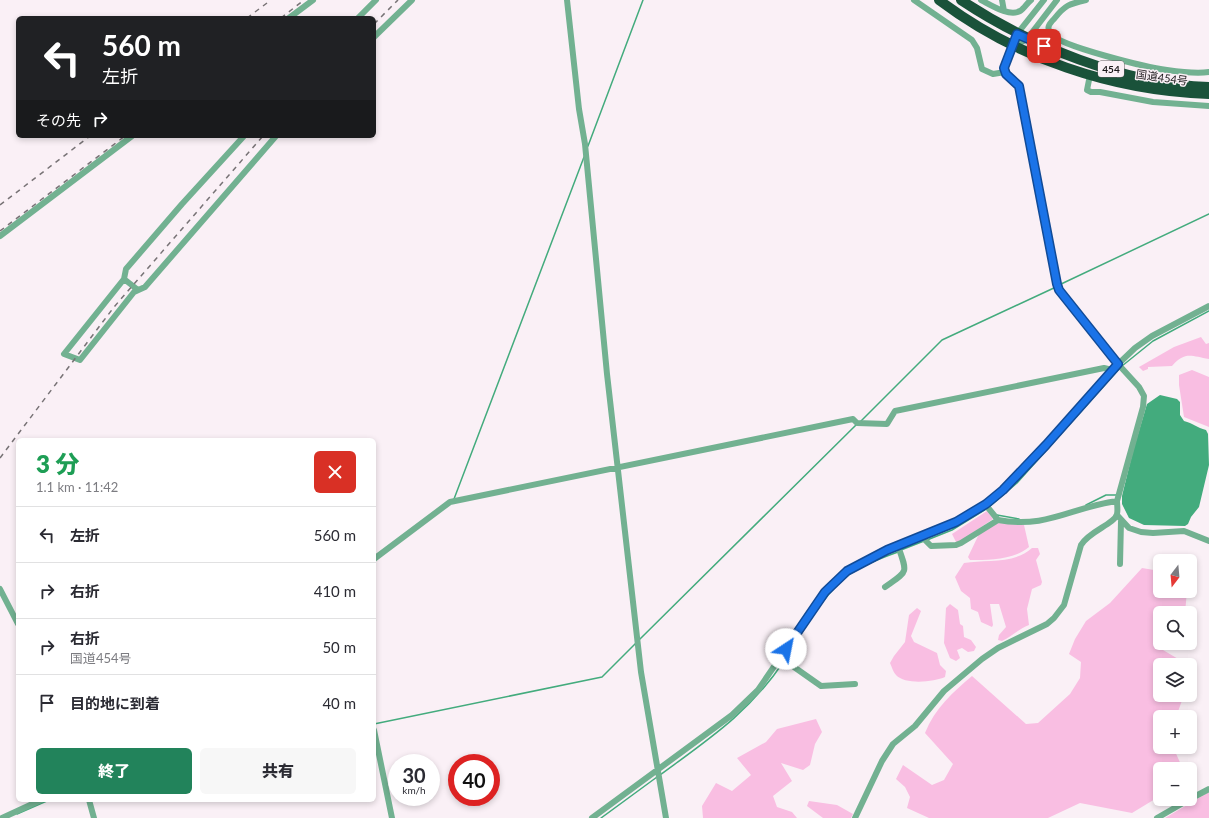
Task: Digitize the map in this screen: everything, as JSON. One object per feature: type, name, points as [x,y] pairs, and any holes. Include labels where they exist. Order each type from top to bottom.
[{"type":"highway","name":"国道454号","points":[[939,0],[984,30],[1014,46],[1061,66],[1090,75],[1150,89],[1209,94]]},
{"type":"highway","name":"国道454号","points":[[961,0],[1022,37],[1093,64],[1134,76],[1177,84],[1209,86]]},
{"type":"street","points":[[292,16],[313,0]]},
{"type":"street","points":[[360,16],[376,0]]},
{"type":"street","points":[[376,35],[412,0]]},
{"type":"street","points":[[567,0],[579,109],[585,144],[597,283],[641,672],[666,818]]},
{"type":"street","points":[[914,0],[972,40],[977,48],[982,69],[993,74],[1005,72]]},
{"type":"street","points":[[981,0],[1013,13],[1020,11],[1031,0]]},
{"type":"street","points":[[1002,0],[1004,10]]},
{"type":"street","points":[[1014,46],[1022,37],[1044,0]]},
{"type":"street","points":[[1057,0],[1014,46],[1004,64],[1005,72],[1019,86],[1059,290],[1118,364],[1139,387],[1144,396],[1117,501],[1120,564]]},
{"type":"street","points":[[1086,0],[1069,4],[1060,10],[1048,25],[1048,30],[1052,36],[1075,46],[1128,62],[1166,70],[1198,74],[1209,72]]},
{"type":"street","points":[[1090,75],[1087,90],[1091,92],[1100,92],[1154,102],[1209,106]]},
{"type":"street","points":[[0,236],[129,138]]},
{"type":"street","points":[[242,138],[182,204],[126,269],[124,279],[64,354],[80,360],[134,292],[145,287],[274,138]]},
{"type":"street","points":[[124,279],[138,290]]},
{"type":"street","points":[[592,818],[732,715],[758,690],[825,592],[835,582],[860,563],[956,522],[986,504],[1015,479],[1112,370],[1135,348],[1152,336],[1209,306]]},
{"type":"street","points":[[376,558],[450,502],[853,419],[857,422],[887,424],[895,411],[1104,368],[1112,370]]},
{"type":"street","points":[[922,537],[931,546],[956,545],[998,520],[1023,523],[1041,522],[1117,501]]},
{"type":"street","points":[[986,504],[998,520]]},
{"type":"street","points":[[1119,518],[1129,528],[1141,532],[1163,533],[1177,530],[1184,531],[1209,541]]},
{"type":"street","points":[[855,818],[882,761],[893,744],[915,726],[944,691],[982,659],[998,648],[1047,624],[1054,618],[1064,605],[1081,545],[1085,539],[1113,520],[1119,518]]},
{"type":"street","points":[[884,587],[903,575],[905,570],[906,567],[898,546]]},
{"type":"street","points":[[0,589],[2,596],[16,620]]},
{"type":"street","points":[[782,656],[794,667],[821,686],[855,684]]},
{"type":"street","points":[[376,740],[392,818]]},
{"type":"street","points":[[1197,795],[1209,789]]},
{"type":"street","points":[[2,818],[37,802]]},
{"type":"street","points":[[90,802],[94,818]]},
{"type":"street","points":[[1157,818],[1178,806]]},
{"type":"shaded area","points":[[1201,337],[1206,344],[1209,343],[1209,359],[1185,356],[1172,366],[1148,367],[1148,369],[1143,371],[1139,367],[1174,347]]},
{"type":"shaded area","points":[[1192,370],[1209,377],[1209,427],[1184,417],[1179,375]]},
{"type":"shaded area","points":[[1160,395],[1177,399],[1180,402],[1180,415],[1184,421],[1206,430],[1208,434],[1209,465],[1199,507],[1191,517],[1188,524],[1185,526],[1144,525],[1129,518],[1122,504],[1122,496],[1133,451],[1147,404]]},
{"type":"shaded area","points":[[987,511],[993,519],[959,542],[956,542],[952,534]]},
{"type":"shaded area","points":[[998,523],[1024,525],[1029,547],[1016,555],[1009,557],[970,560],[968,557],[979,534]]},
{"type":"shaded area","points":[[1032,548],[1038,548],[1040,554],[1036,560],[1042,582],[1041,585],[1032,589],[1027,609],[1029,625],[1002,641],[998,640],[999,635],[1006,627],[999,604],[990,604],[992,627],[981,622],[978,612],[971,609],[970,598],[961,591],[955,577],[964,563],[1008,559],[1025,553]]},
{"type":"shaded area","points":[[1142,568],[1153,570],[1153,598],[1186,598],[1186,606],[1153,606],[1153,650],[1163,650],[1177,658],[1153,658],[1153,702],[1181,702],[1179,710],[1153,710],[1153,754],[1176,754],[1180,762],[1153,762],[1153,800],[1132,813],[1080,803],[1048,818],[929,818],[907,808],[910,797],[905,787],[896,779],[903,765],[932,785],[944,780],[953,764],[925,733],[939,708],[951,694],[972,676],[1026,724],[1038,723],[1070,694],[1080,678],[1081,662],[1069,654],[1075,639],[1086,621],[1110,603]]},
{"type":"shaded area","points":[[950,604],[958,610],[960,624],[963,626],[964,637],[971,640],[976,647],[974,651],[968,652],[962,648],[957,650],[960,658],[956,661],[950,658],[944,643],[946,608]]},
{"type":"shaded area","points":[[917,608],[921,611],[911,636],[914,642],[937,653],[940,665],[946,671],[945,677],[940,679],[920,682],[906,680],[896,675],[890,663],[905,642],[909,615]]},
{"type":"shaded area","points":[[816,719],[822,732],[815,744],[810,765],[803,770],[781,763],[792,781],[773,796],[777,807],[792,812],[797,818],[703,818],[702,806],[716,783],[732,791],[751,775],[737,758],[766,742],[777,729]]},
{"type":"shaded area","points":[[1209,792],[1209,818],[1165,818],[1185,806],[1197,806],[1197,799]]},
{"type":"shaded area","points":[[809,801],[837,805],[853,814],[851,818],[823,818],[807,806]]},
{"type":"waterway","points":[[588,146],[643,0]]},
{"type":"waterway","points":[[454,499],[584,157]]},
{"type":"waterway","points":[[1059,285],[1209,214]]},
{"type":"waterway","points":[[861,421],[942,340],[1056,287]]},
{"type":"waterway","points":[[1122,366],[1153,341],[1209,311]]},
{"type":"waterway","points":[[989,507],[1017,483],[1119,369]]},
{"type":"waterway","points":[[640,639],[856,425]]},
{"type":"waterway","points":[[1086,505],[1106,495],[1116,495]]},
{"type":"waterway","points":[[927,540],[952,530],[986,509]]},
{"type":"waterway","points":[[997,515],[1019,519]]},
{"type":"waterway","points":[[901,550],[924,541]]},
{"type":"waterway","points":[[786,657],[822,602],[840,582],[861,567],[898,552]]},
{"type":"waterway","points":[[376,724],[602,677],[636,643]]},
{"type":"waterway","points":[[660,775],[728,724],[757,695],[784,661]]},
{"type":"waterway","points":[[601,818],[657,777]]},
{"type":"waterway","points":[[17,814],[44,802]]},
{"type":"railway","points":[[250,16],[271,0]]},
{"type":"railway","points":[[284,16],[304,0]]},
{"type":"railway","points":[[376,22],[398,0]]},
{"type":"railway","points":[[0,205],[87,138]]},
{"type":"railway","points":[[0,231],[122,138]]},
{"type":"railway","points":[[0,458],[114,307],[261,138]]},
{"type":"route","points":[[786,649],[825,592],[847,571],[887,550],[920,538],[956,522],[986,504],[1003,490],[1015,479],[1118,364],[1059,290],[1019,86],[1006,74],[1004,68],[1004,64],[1014,46],[1017,34],[1044,46]]}]
